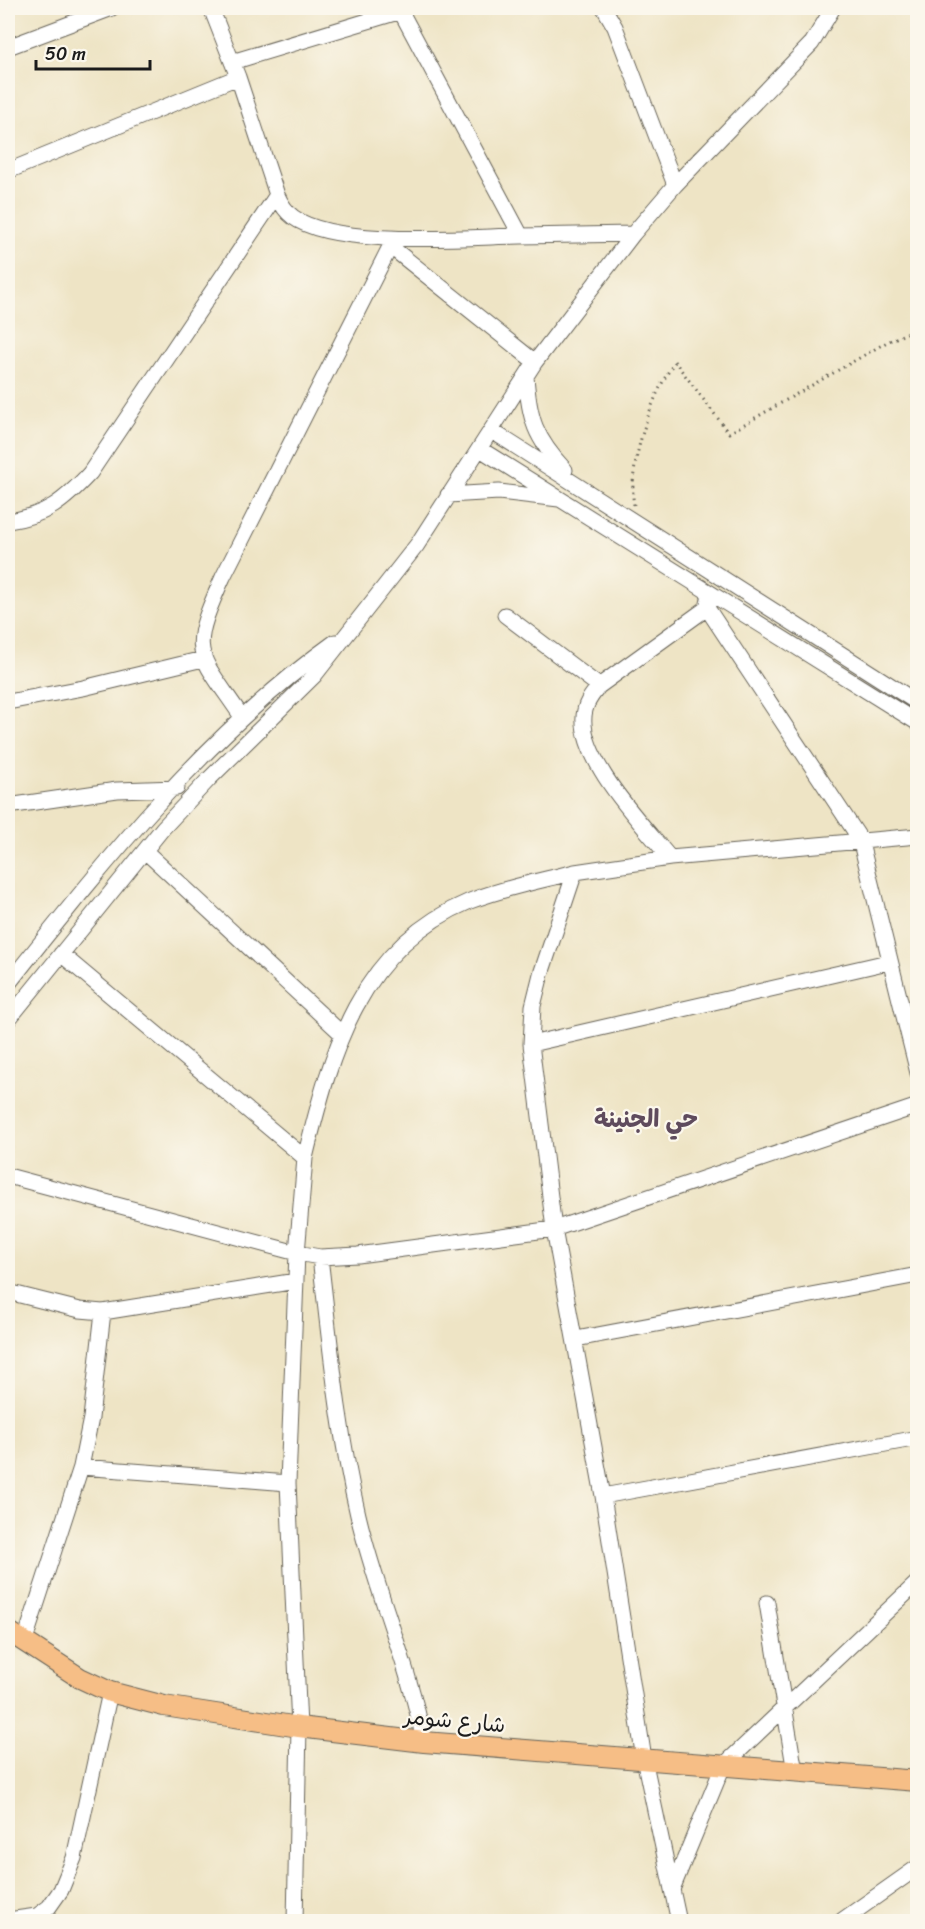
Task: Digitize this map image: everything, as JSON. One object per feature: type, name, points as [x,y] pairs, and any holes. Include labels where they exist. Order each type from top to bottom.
[{"type":"main road","name":"شارع شومر","points":[[8,1631],[80,1678],[111,1692],[164,1706],[299,1727],[424,1742],[918,1781]]},
{"type":"street","points":[[8,47],[112,8]]},
{"type":"street","points":[[211,8],[238,77],[277,195],[283,208],[309,225],[392,243],[521,236],[633,234]]},
{"type":"street","points":[[604,8],[618,34],[675,185]]},
{"type":"street","points":[[8,1020],[145,851],[196,793],[314,676],[417,545],[535,362],[633,234],[675,185],[812,43],[833,8]]},
{"type":"street","points":[[232,62],[400,9],[521,236]]},
{"type":"street","points":[[8,171],[238,77]]},
{"type":"street","points":[[8,521],[53,508],[67,498],[90,473],[277,195]]},
{"type":"street","points":[[392,243],[535,362]]},
{"type":"street","points":[[242,717],[203,659],[199,639],[202,622],[392,243]]},
{"type":"street","points":[[526,375],[530,416],[537,435],[548,452],[580,486]]},
{"type":"street","points":[[492,431],[918,703]]},
{"type":"street","points":[[480,448],[918,723]]},
{"type":"street","points":[[448,495],[499,492],[564,500]]},
{"type":"street","points":[[669,858],[594,759],[584,716],[589,699],[599,686],[707,608],[719,575]]},
{"type":"street","points":[[707,608],[860,839],[888,962],[914,1041],[918,1073]]},
{"type":"street","points":[[505,615],[599,686]]},
{"type":"street","points":[[8,984],[173,788],[242,717],[305,663],[349,631]]},
{"type":"street","points":[[8,702],[83,688],[203,659]]},
{"type":"street","points":[[8,806],[117,790],[173,788],[196,793]]},
{"type":"street","points":[[295,1922],[299,1727],[288,1483],[297,1253],[305,1158],[320,1096],[341,1033],[370,981],[410,936],[440,916],[470,901],[575,872],[669,858],[860,839],[918,836]]},
{"type":"street","points":[[145,851],[341,1033]]},
{"type":"street","points":[[575,872],[541,974],[531,1024],[531,1044],[554,1229],[603,1496],[644,1759],[673,1887],[674,1919]]},
{"type":"street","points":[[60,954],[305,1158]]},
{"type":"street","points":[[531,1044],[888,962]]},
{"type":"street","points":[[8,1176],[297,1253],[320,1257],[399,1251],[554,1229],[918,1106]]},
{"type":"street","points":[[320,1257],[335,1388],[358,1515],[411,1684],[424,1742]]},
{"type":"street","points":[[576,1339],[918,1275]]},
{"type":"street","points":[[8,1293],[80,1310],[103,1312],[296,1281]]},
{"type":"street","points":[[24,1643],[81,1467],[91,1418],[103,1312]]},
{"type":"street","points":[[603,1496],[917,1441]]},
{"type":"street","points":[[81,1467],[288,1483]]},
{"type":"street","points":[[673,1887],[723,1766],[918,1582]]},
{"type":"street","points":[[767,1603],[795,1772]]},
{"type":"street","points":[[8,1920],[37,1916],[48,1907],[61,1890],[74,1858],[111,1692]]},
{"type":"street","points":[[840,1922],[918,1867]]},
{"type":"path","points":[[636,521],[631,490],[639,444],[666,374],[675,362],[729,433],[886,342],[918,328]]},
{"type":"district","name":"حي الجنينة","points":[[646,1119]]}]
